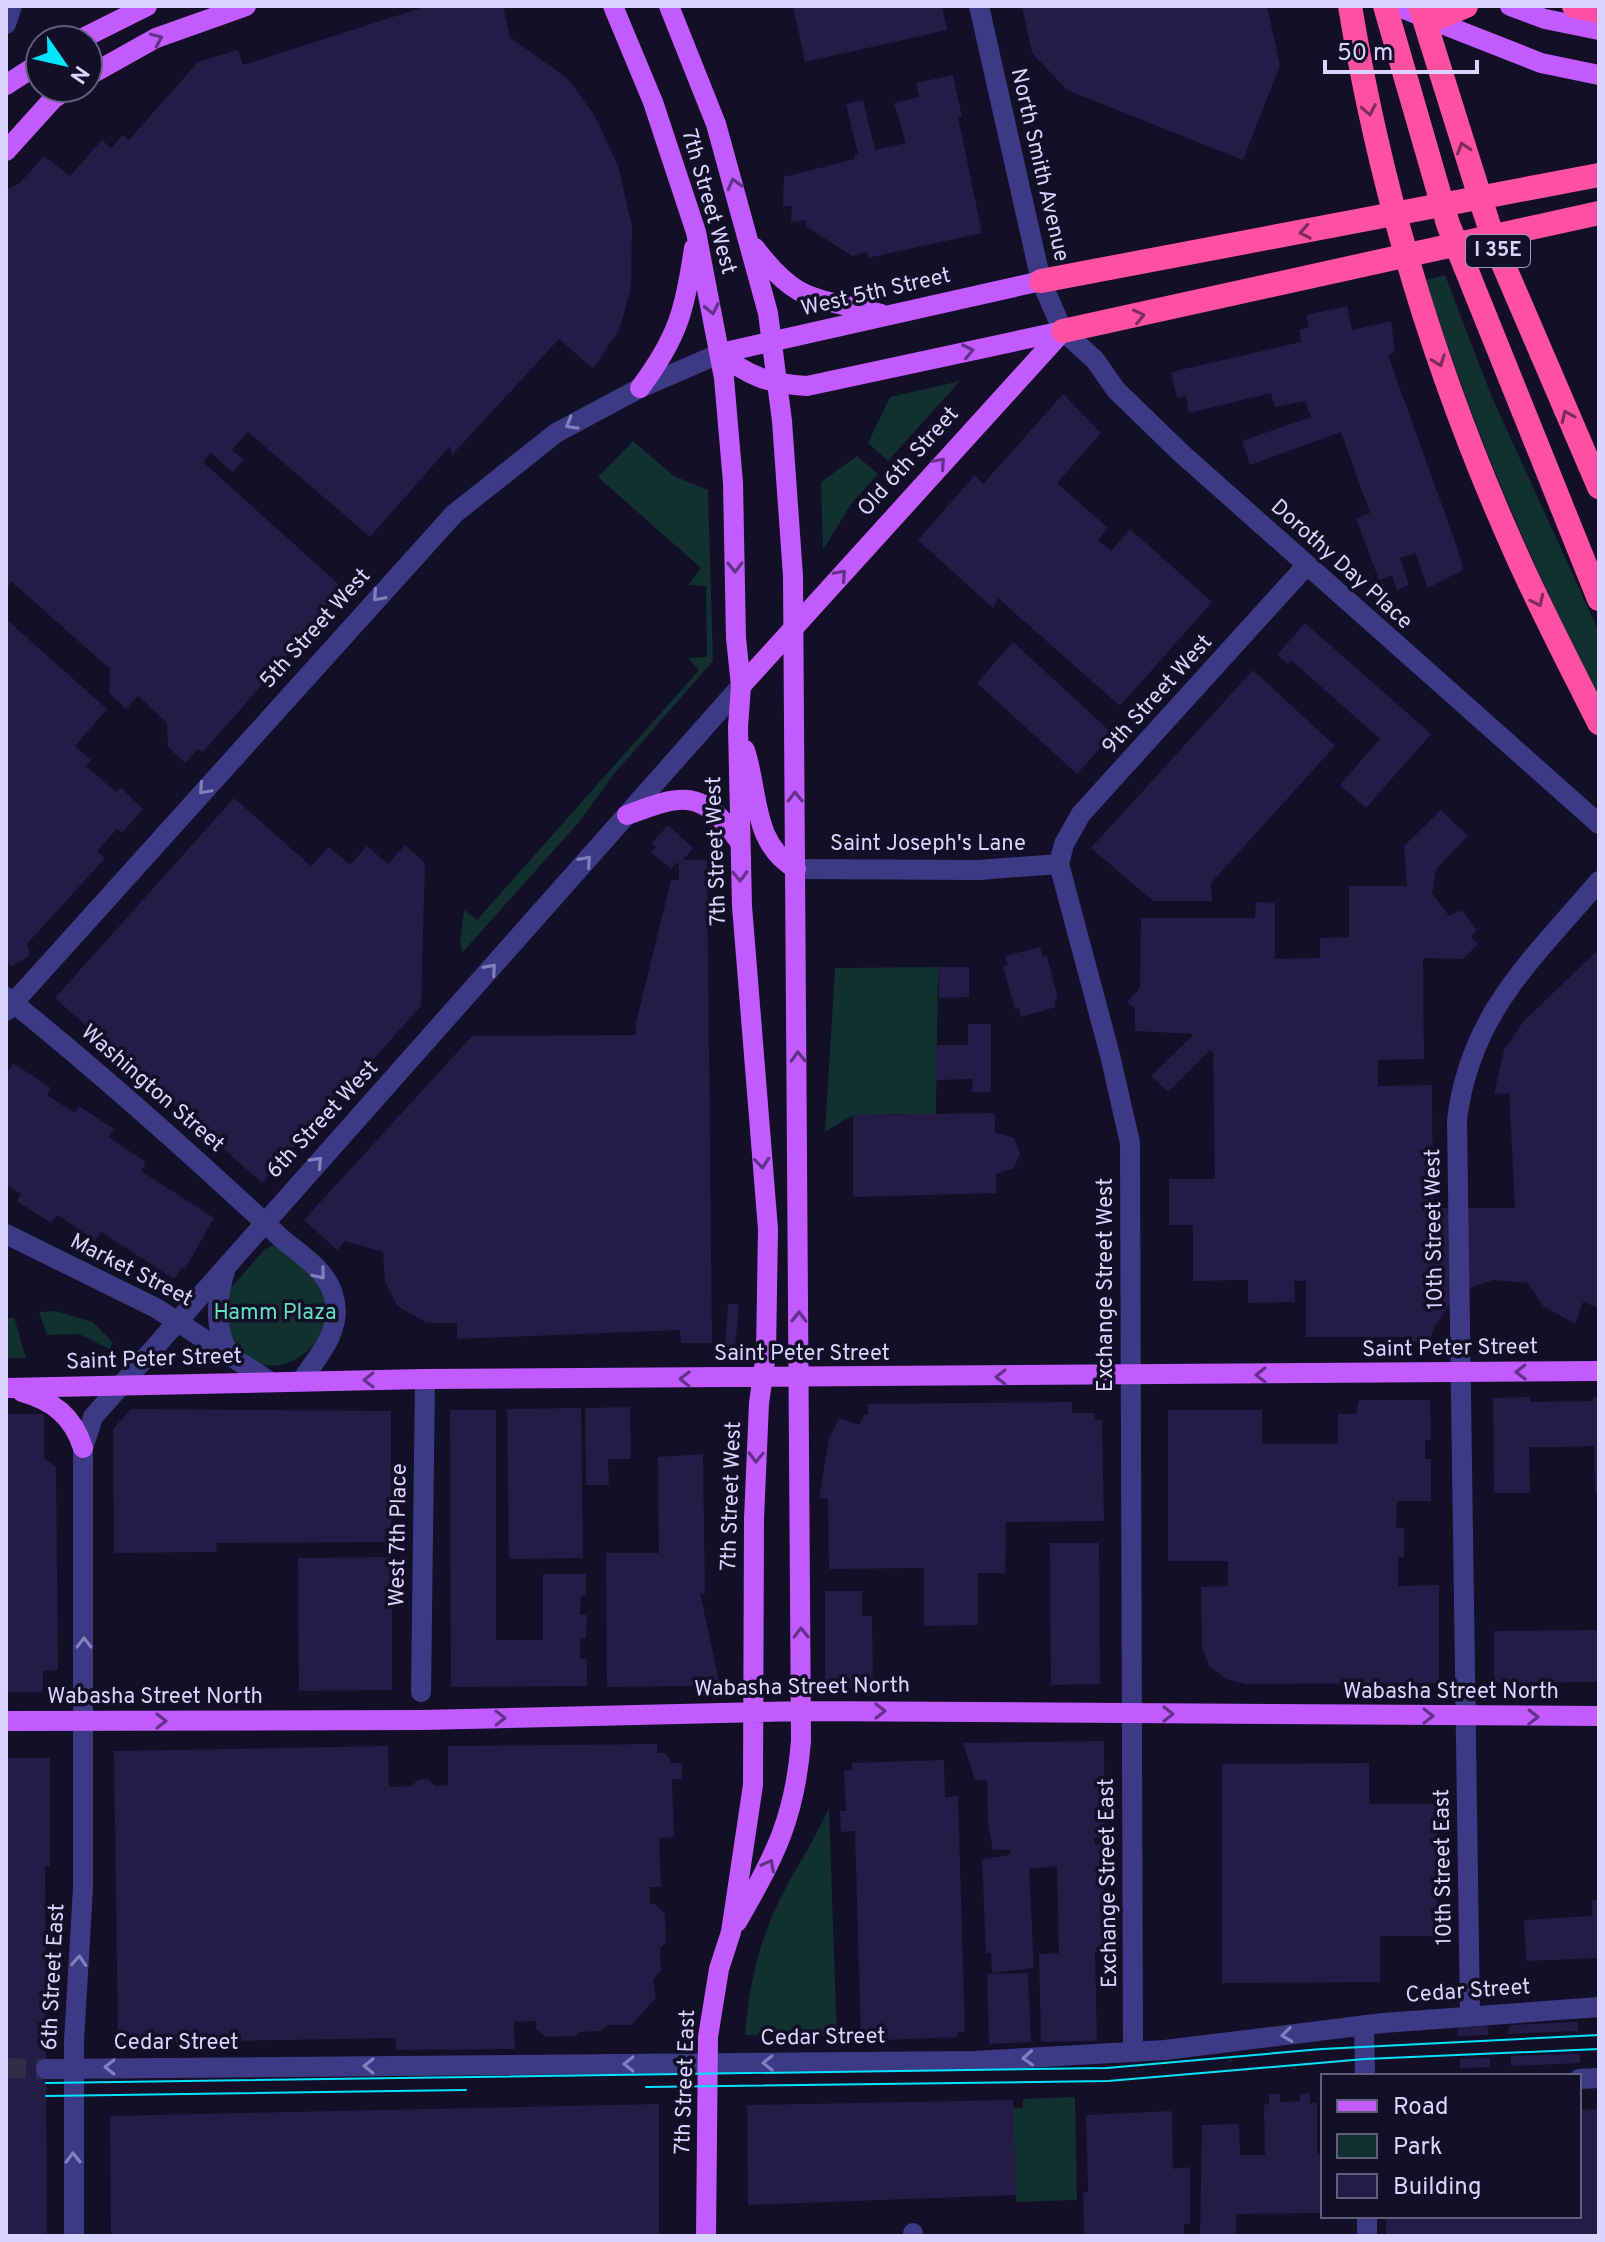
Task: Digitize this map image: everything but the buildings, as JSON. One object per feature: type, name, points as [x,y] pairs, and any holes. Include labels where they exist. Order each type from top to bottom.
[{"type":"highway","points":[[1350,6],[1381,163],[1433,343],[1509,538],[1599,723]]},
{"type":"highway","name":"I 35E","points":[[1385,6],[1448,224],[1549,475],[1599,575]]},
{"type":"highway","points":[[1426,13],[1466,6]]},
{"type":"highway","points":[[1574,6],[1599,11]]},
{"type":"highway","name":"I 35E","points":[[1426,13],[1495,245],[1599,487]]},
{"type":"highway","points":[[1041,281],[1599,175]]},
{"type":"highway","points":[[1063,331],[1599,213]]},
{"type":"highway","points":[[1549,475],[1599,599]]},
{"type":"main road","points":[[104,28],[147,6]]},
{"type":"main road","points":[[104,67],[156,38],[246,6]]},
{"type":"main road","name":"7th Street West","points":[[613,6],[653,102],[696,232],[721,353],[733,483],[736,638],[741,686],[738,727],[739,841],[768,1229],[754,1519],[754,1712]]},
{"type":"main road","name":"7th Street West","points":[[669,6],[716,124],[773,342],[789,510],[794,627],[802,1711]]},
{"type":"main road","points":[[1396,6],[1426,13],[1482,41],[1541,63],[1599,75]]},
{"type":"main road","points":[[1510,6],[1545,19],[1599,30]]},
{"type":"main road","points":[[6,85],[24,73]]},
{"type":"main road","points":[[6,151],[48,104]]},
{"type":"main road","points":[[640,388],[660,362],[681,320],[696,232]]},
{"type":"main road","points":[[747,237],[778,278],[802,296],[884,315]]},
{"type":"main road","name":"West 5th Street","points":[[721,353],[1041,281]]},
{"type":"main road","points":[[721,353],[741,371],[778,385],[807,386],[1063,331]]},
{"type":"main road","name":"Old 6th Street","points":[[794,627],[1063,331]]},
{"type":"main road","name":"6th Street West","points":[[741,686],[794,627]]},
{"type":"main road","points":[[738,727],[755,783],[759,825],[770,849],[796,869]]},
{"type":"main road","points":[[627,815],[672,798],[697,800],[720,814],[739,841]]},
{"type":"main road","name":"Saint Peter Street","points":[[7,1388],[425,1379],[1599,1371]]},
{"type":"main road","points":[[7,1388],[43,1398],[65,1414],[77,1429],[83,1448]]},
{"type":"main road","name":"Wabasha Street North","points":[[6,1721],[422,1720],[802,1711],[1599,1716]]},
{"type":"main road","name":"7th Street East","points":[[731,1932],[774,1858],[788,1824],[798,1785],[802,1711]]},
{"type":"main road","name":"7th Street East","points":[[706,2236],[707,2064],[711,2011],[731,1932],[750,1811],[754,1712]]},
{"type":"street","points":[[6,24],[12,6]]},
{"type":"street","name":"North Smith Avenue","points":[[979,6],[1041,281],[1063,331]]},
{"type":"street","name":"Dorothy Day Place","points":[[1063,331],[1095,360],[1116,390],[1159,432],[1599,824]]},
{"type":"street","name":"5th Street West","points":[[8,1004],[454,514],[556,433],[640,388],[721,353]]},
{"type":"street","name":"9th Street West","points":[[1059,864],[1064,844],[1081,814],[1306,566]]},
{"type":"street","name":"6th Street West","points":[[83,1721],[83,1448],[93,1417],[229,1259],[425,1045],[741,686]]},
{"type":"street","name":"Saint Joseph's Lane","points":[[796,869],[979,870],[1059,864]]},
{"type":"street","name":"Exchange Street West","points":[[1059,864],[1130,1143],[1131,1714]]},
{"type":"street","name":"10th Street West","points":[[1466,1717],[1457,1120],[1470,1055],[1485,1021],[1506,990],[1599,881]]},
{"type":"street","name":"Washington Street","points":[[8,1004],[264,1220]]},
{"type":"street","points":[[264,1220],[319,1270],[334,1295],[336,1314],[331,1338],[301,1381]]},
{"type":"street","name":"Market Street","points":[[6,1234],[177,1320],[269,1381]]},
{"type":"street","name":"Market Street","points":[[229,1259],[217,1306],[219,1332],[230,1355]]},
{"type":"street","name":"West 7th Place","points":[[421,1692],[425,1379]]},
{"type":"street","name":"Exchange Street East","points":[[1131,1714],[1133,2051]]},
{"type":"street","name":"10th Street East","points":[[1466,1717],[1470,2016]]},
{"type":"street","name":"6th Street East","points":[[74,2236],[73,2067],[83,1888],[83,1721]]},
{"type":"street","name":"Cedar Street","points":[[46,2069],[974,2061],[1133,2051],[1364,2025],[1599,2007]]},
{"type":"street","points":[[1364,2025],[1365,2074]]},
{"type":"green space","points":[[1445,275],[1491,395],[1599,632],[1599,697],[1526,544],[1462,387],[1426,280]]},
{"type":"green space","points":[[960,381],[888,461],[868,443],[890,397]]},
{"type":"green space","points":[[633,441],[674,476],[708,490],[713,661],[613,775],[580,821],[462,953],[460,943],[464,910],[477,920],[699,670],[688,658],[707,657],[706,586],[688,585],[701,568],[598,477]]},
{"type":"green space","points":[[857,456],[878,474],[851,504],[823,550],[821,482]]},
{"type":"green space","points":[[938,967],[936,1114],[853,1115],[825,1132],[835,968]]},
{"type":"green space","name":"Hamm Plaza","points":[[276,1244],[311,1275],[320,1288],[326,1307],[324,1326],[316,1342],[302,1355],[286,1363],[269,1366],[252,1361],[237,1348],[225,1326],[229,1290],[265,1249]]},
{"type":"green space","points":[[56,1311],[93,1322],[113,1343],[109,1349],[79,1334],[47,1335],[39,1312]]},
{"type":"green space","points":[[14,1317],[26,1358],[6,1358],[6,1319]]},
{"type":"green space","points":[[829,1808],[837,2039],[813,2033],[745,2035],[749,1997],[768,1926]]},
{"type":"green space","points":[[1075,2097],[1077,2200],[1016,2202],[1013,2108],[1023,2108],[1023,2099]]},
{"type":"tunnel","points":[[6,2068],[46,2069]]},
{"type":"tram line","points":[[46,2083],[1107,2068],[1322,2049],[1599,2035]]},
{"type":"tram line","points":[[646,2087],[1108,2081],[1365,2059],[1599,2049]]},
{"type":"tram line","points":[[46,2096],[466,2090]]}]
